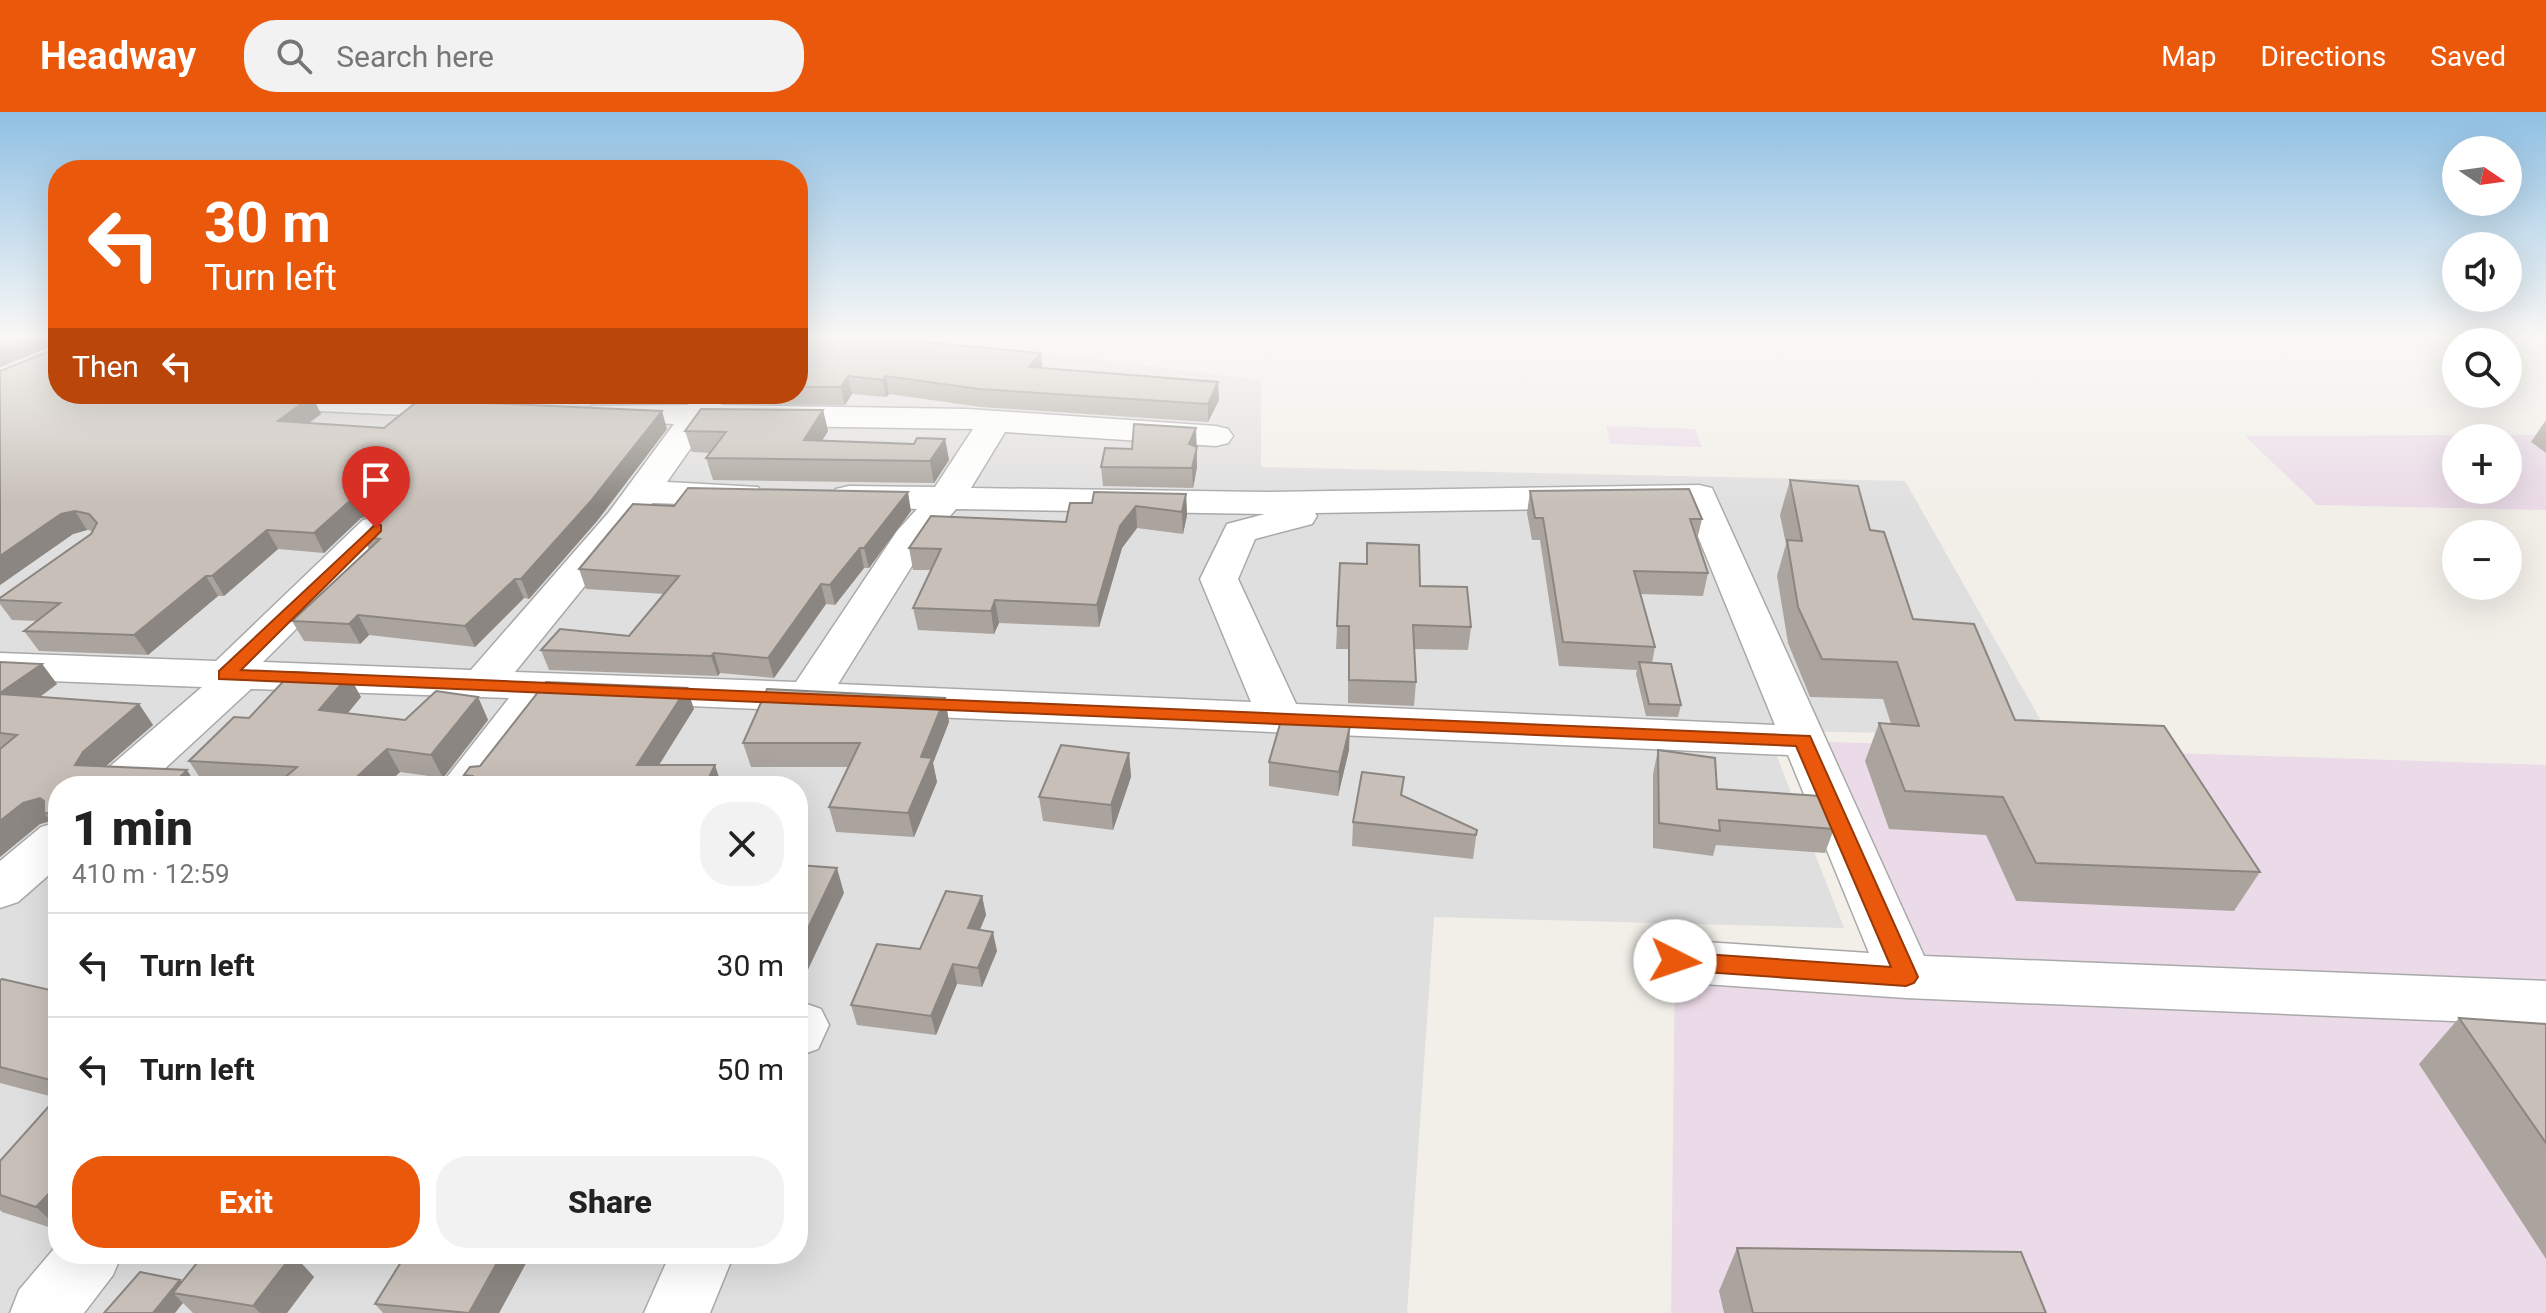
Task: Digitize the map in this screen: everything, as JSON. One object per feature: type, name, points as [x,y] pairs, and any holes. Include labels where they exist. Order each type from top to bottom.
[{"type":"street","points":[[387,404],[496,409]]},
{"type":"street","points":[[481,685],[641,492],[704,405]]},
{"type":"street","points":[[572,412],[704,405],[1216,436]]},
{"type":"street","points":[[808,696],[910,539],[946,499],[995,421]]},
{"type":"street","points":[[641,492],[946,499],[1351,502],[1699,496],[1906,977]]},
{"type":"street","points":[[1280,717],[1219,579],[1240,532],[1351,502]]},
{"type":"street","points":[[127,776],[233,675],[376,528]]},
{"type":"street","points":[[0,666],[808,696],[1803,741]]},
{"type":"street","points":[[471,776],[542,687]]},
{"type":"street","points":[[0,889],[48,848]]},
{"type":"street","points":[[1675,961],[1906,977],[2546,1003]]},
{"type":"street","points":[[43,1313],[82,1264]]},
{"type":"street","points":[[677,1313],[698,1264]]},
{"type":"shaded area","points":[[0,394],[48,394],[48,404],[808,404],[808,394],[1261,394],[1261,467],[1905,481],[2049,735],[1767,731],[1844,928],[1434,917],[1407,1313],[0,1313]]},
{"type":"shaded area","points":[[1606,426],[1695,429],[1702,447],[1610,444]]},
{"type":"shaded area","points":[[2442,435],[2442,504],[2522,504],[2522,435],[2546,435],[2546,510],[2317,505],[2245,436]]},
{"type":"shaded area","points":[[1803,741],[2546,765],[2546,1313],[1671,1313],[1675,961],[1905,977]]},
{"type":"building","points":[[0,394],[48,394],[48,404],[301,404],[278,421],[384,428],[414,404],[507,404],[662,411],[590,502],[521,579],[515,579],[465,626],[358,615],[349,624],[292,621],[380,539],[363,537],[389,509],[382,499],[367,495],[352,499],[314,533],[267,530],[134,635],[24,631],[60,603],[0,600],[91,534],[97,523],[89,514],[75,511],[61,514],[0,556]]},
{"type":"building","points":[[1056,394],[1213,394],[1208,404]]},
{"type":"building","points":[[701,409],[823,410],[804,440],[914,444],[917,438],[945,439],[930,461],[706,458],[726,432],[685,431]]},
{"type":"building","points":[[1134,424],[1196,428],[1189,444],[1197,447],[1192,468],[1101,467],[1105,448],[1132,449]]},
{"type":"building","points":[[1790,480],[1858,486],[1870,530],[1884,532],[1913,619],[1974,624],[2015,720],[2164,726],[2260,872],[2036,863],[2003,797],[1905,791],[1879,723],[1919,726],[1897,662],[1822,659],[1798,607],[1787,540],[1802,541]]},
{"type":"building","points":[[688,488],[908,492],[830,585],[821,584],[768,658],[714,653],[711,656],[541,650],[560,629],[629,636],[679,576],[579,569],[633,504],[674,506]]},
{"type":"building","points":[[1689,489],[1702,519],[1690,519],[1708,573],[1634,571],[1655,647],[1563,642],[1543,518],[1535,518],[1530,491]]},
{"type":"building","points":[[1094,492],[1186,494],[1182,512],[1136,506],[1120,526],[1097,605],[995,600],[991,611],[913,608],[941,549],[909,548],[931,516],[1066,522],[1070,503],[1092,503]]},
{"type":"building","points":[[1367,543],[1419,545],[1420,586],[1467,587],[1471,627],[1413,625],[1416,682],[1349,680],[1349,626],[1337,626],[1340,563],[1367,564]]},
{"type":"building","points":[[0,662],[42,664],[0,693]]},
{"type":"building","points":[[1639,662],[1671,664],[1681,705],[1649,704]]},
{"type":"building","points":[[292,672],[349,675],[319,710],[405,720],[436,691],[478,697],[431,755],[387,749],[358,776],[287,776],[297,767],[189,761],[234,717],[249,718]]},
{"type":"building","points":[[546,682],[687,688],[637,765],[715,765],[710,776],[464,775],[470,767],[480,766]]},
{"type":"building","points":[[767,689],[945,698],[921,757],[932,758],[908,813],[829,807],[860,743],[743,743]]},
{"type":"building","points":[[0,694],[139,704],[83,752],[75,765],[187,770],[181,776],[48,776],[48,813],[44,813],[44,801],[40,798],[23,803],[0,821],[0,749],[17,735],[0,733]]},
{"type":"building","points":[[1282,717],[1350,726],[1339,772],[1269,762]]},
{"type":"building","points":[[1061,745],[1129,753],[1111,805],[1039,797]]},
{"type":"building","points":[[1658,750],[1715,758],[1717,789],[1820,796],[1834,829],[1719,820],[1720,831],[1659,823]]},
{"type":"building","points":[[1362,772],[1404,777],[1401,795],[1477,830],[1476,835],[1353,822]]},
{"type":"building","points":[[808,866],[837,868],[808,928]]},
{"type":"building","points":[[946,891],[982,896],[968,928],[993,932],[978,968],[953,964],[931,1016],[851,1005],[877,944],[920,949]]},
{"type":"building","points":[[0,980],[48,990],[48,1079],[0,1067]]},
{"type":"building","points":[[2459,1018],[2546,1024],[2546,1143]]},
{"type":"building","points":[[48,1107],[48,1194],[36,1207],[0,1195],[0,1161]]},
{"type":"building","points":[[1737,1248],[2021,1252],[2046,1313],[1753,1313]]},
{"type":"building","points":[[196,1264],[285,1264],[253,1306],[173,1293]]},
{"type":"building","points":[[400,1264],[496,1264],[469,1313],[375,1304]]},
{"type":"building","points":[[140,1272],[180,1280],[153,1313],[104,1313]]},
{"type":"route","points":[[376,528],[226,675],[838,698],[1803,741],[1906,977],[1675,961]]}]
